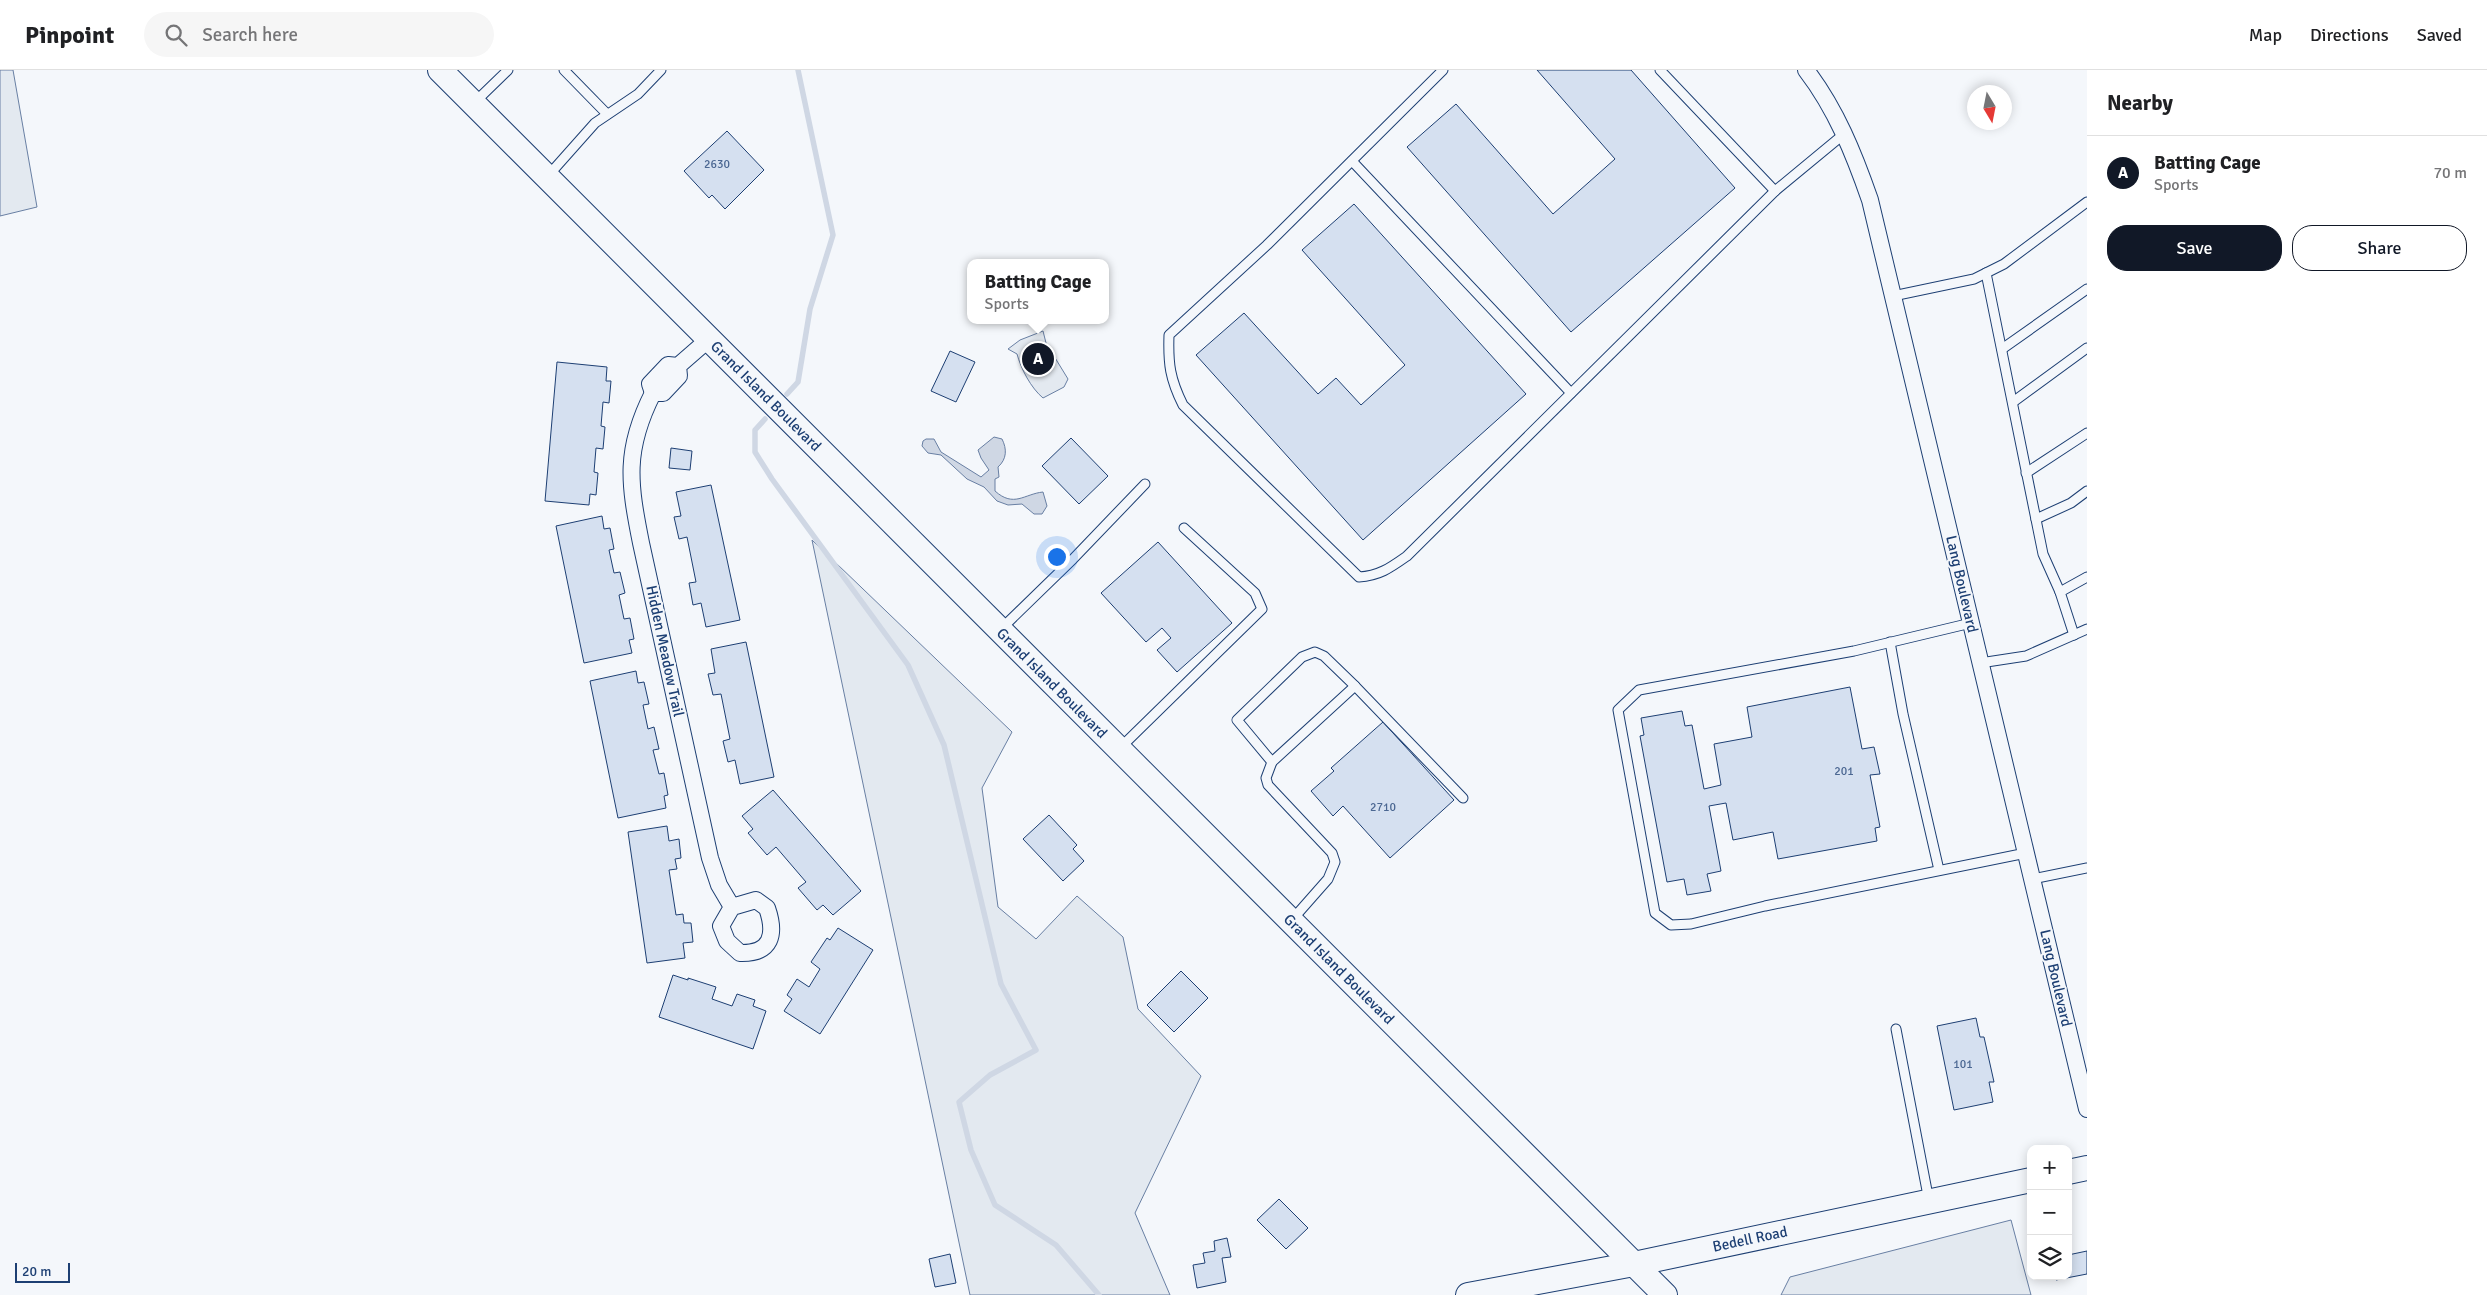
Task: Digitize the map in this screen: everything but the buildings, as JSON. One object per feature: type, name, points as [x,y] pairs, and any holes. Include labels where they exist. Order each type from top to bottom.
[{"type":"main road","name":"Grand Island Boulevard","points":[[440,70],[1665,1295]]},
{"type":"main road","points":[[2072,1171],[2087,1168]]},
{"type":"main road","name":"Bedell Road","points":[[1468,1295],[1634,1264],[2027,1181]]},
{"type":"street","name":"Lang Boulevard","points":[[1806,70],[1844,134],[1870,200],[2087,1109]]},
{"type":"street","name":"Hidden Meadow Trail","points":[[709,339],[678,366],[668,365],[650,384],[653,393],[642,416],[633,446],[630,474],[632,496],[710,858],[719,885],[732,907]]},
{"type":"lane","points":[[474,104],[508,70]]},
{"type":"lane","points":[[564,70],[607,114]]},
{"type":"lane","points":[[547,177],[595,123],[638,94],[661,70]]},
{"type":"lane","points":[[1443,70],[1267,245],[1169,335],[1168,365],[1172,384],[1182,405],[1359,577],[1384,573],[1407,556],[1775,191],[1844,134]]},
{"type":"lane","points":[[1660,70],[1775,191]]},
{"type":"lane","points":[[1352,161],[1572,393]]},
{"type":"lane","points":[[1893,296],[1974,279],[2004,264],[2087,202]]},
{"type":"lane","points":[[1986,273],[2043,554],[2060,592],[2074,636]]},
{"type":"lane","points":[[2002,349],[2087,290]]},
{"type":"lane","points":[[2013,402],[2087,348]]},
{"type":"lane","points":[[2026,473],[2087,433]]},
{"type":"lane","points":[[1000,630],[1073,559],[1144,484]]},
{"type":"lane","points":[[2036,518],[2071,503],[2087,491]]},
{"type":"lane","points":[[1119,750],[1262,609],[1255,593],[1184,528]]},
{"type":"lane","points":[[2060,592],[2087,577]]},
{"type":"lane","points":[[1971,623],[1890,642],[1639,690],[1618,710],[1655,913],[1671,926],[1691,924],[1765,906],[2026,854]]},
{"type":"lane","points":[[1980,662],[2026,656],[2087,629]]},
{"type":"lane","points":[[1890,642],[1903,714],[1939,870]]},
{"type":"lane","points":[[1272,762],[1237,720],[1302,657],[1315,652],[1324,656],[1355,686],[1463,798]]},
{"type":"lane","points":[[1291,921],[1328,879],[1335,862],[1332,853],[1268,785],[1266,778],[1272,762],[1355,686]]},
{"type":"lane","points":[[2032,879],[2087,868]]},
{"type":"lane","points":[[1896,1029],[1929,1201]]},
{"type":"shaded area","points":[[0,70],[13,70],[37,207],[0,216]]},
{"type":"shaded area","points":[[1043,331],[1046,343],[1068,379],[1064,387],[1043,398],[1027,378],[1017,354],[1008,349],[1020,340]]},
{"type":"shaded area","points":[[994,437],[1002,439],[1005,446],[1005,457],[998,467],[999,477],[995,479],[995,491],[1008,499],[1019,499],[1043,492],[1047,506],[1042,514],[1034,514],[1022,504],[1008,505],[997,501],[984,487],[967,479],[941,455],[928,453],[922,446],[923,441],[926,439],[934,439],[941,452],[981,477],[989,470],[978,450]]},
{"type":"shaded area","points":[[812,540],[1012,732],[982,788],[998,907],[1036,939],[1077,896],[1123,937],[1138,1009],[1201,1076],[1135,1213],[1170,1295],[970,1295]]},
{"type":"shaded area","points":[[2011,1220],[2031,1295],[1781,1295],[1790,1277]]},
{"type":"waterway","points":[[787,394],[798,382],[810,309],[833,235],[798,70]]},
{"type":"waterway","points":[[765,419],[755,430],[755,452],[772,479],[908,665],[944,745],[1001,984],[1036,1050],[990,1075],[959,1102],[971,1150],[995,1205],[1056,1245],[1099,1295]]},
{"type":"place","name":"Batting Cage","points":[[1038,359]]}]
